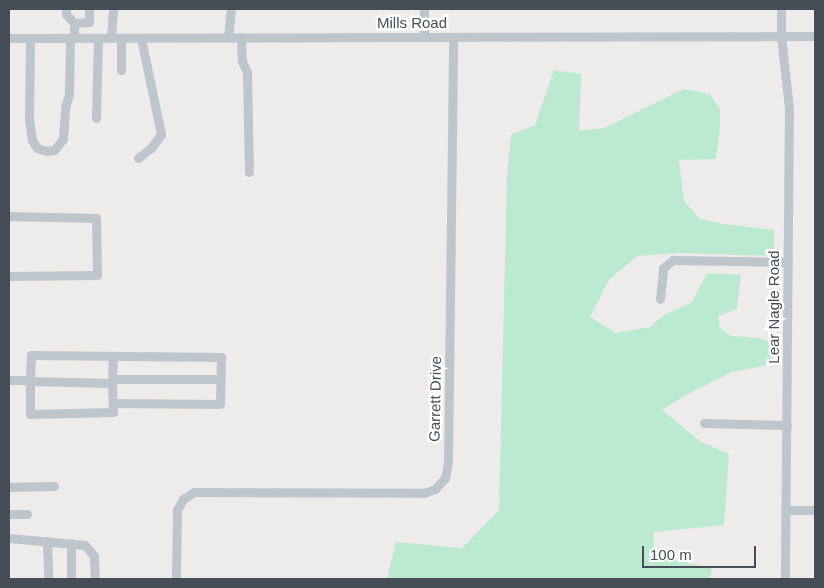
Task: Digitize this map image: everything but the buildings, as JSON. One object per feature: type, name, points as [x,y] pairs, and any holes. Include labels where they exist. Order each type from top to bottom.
[{"type":"street","points":[[30,38],[29,119],[32,140],[37,148],[46,151],[54,150],[63,139],[65,108],[69,94],[74,23],[66,14],[66,9]]},
{"type":"street","points":[[74,23],[89,22],[89,9]]},
{"type":"street","points":[[113,9],[121,70]]},
{"type":"street","points":[[228,38],[231,9]]},
{"type":"street","points":[[424,9],[424,37]]},
{"type":"street","name":"Lear Nagle Road","points":[[782,9],[781,36],[789,108],[785,579]]},
{"type":"street","name":"Mills Road","points":[[9,38],[815,36]]},
{"type":"street","name":"Garrett Drive","points":[[176,579],[177,510],[183,499],[198,491],[424,493],[433,490],[444,480],[448,466],[453,37]]},
{"type":"street","points":[[96,118],[98,38]]},
{"type":"street","points":[[138,158],[151,148],[160,134],[140,38]]},
{"type":"street","points":[[241,38],[242,62],[247,72],[249,172]]},
{"type":"street","points":[[9,216],[96,218],[98,275],[9,276]]},
{"type":"street","points":[[660,299],[663,268],[672,260],[788,262]]},
{"type":"street","points":[[113,356],[113,403],[114,412],[30,414],[31,355],[220,357],[220,404],[113,403]]},
{"type":"street","points":[[9,380],[220,379]]},
{"type":"street","points":[[704,423],[786,424]]},
{"type":"street","points":[[9,487],[54,486]]},
{"type":"street","points":[[786,510],[815,510]]},
{"type":"street","points":[[9,514],[27,514]]},
{"type":"street","points":[[9,538],[85,545],[94,556],[95,579]]},
{"type":"street","points":[[47,541],[48,579]]},
{"type":"street","points":[[71,543],[71,579]]},
{"type":"green space","points":[[554,70],[581,74],[579,131],[604,128],[684,89],[710,94],[720,109],[716,159],[679,160],[684,201],[700,219],[774,230],[774,256],[679,253],[637,256],[609,280],[590,317],[616,333],[650,327],[664,315],[691,303],[707,273],[741,275],[737,309],[718,316],[720,328],[731,336],[760,338],[772,342],[773,364],[732,372],[686,395],[662,410],[701,442],[729,454],[724,525],[654,532],[653,556],[712,568],[710,579],[387,579],[396,542],[462,548],[499,510],[507,174],[511,135],[535,125]]}]
